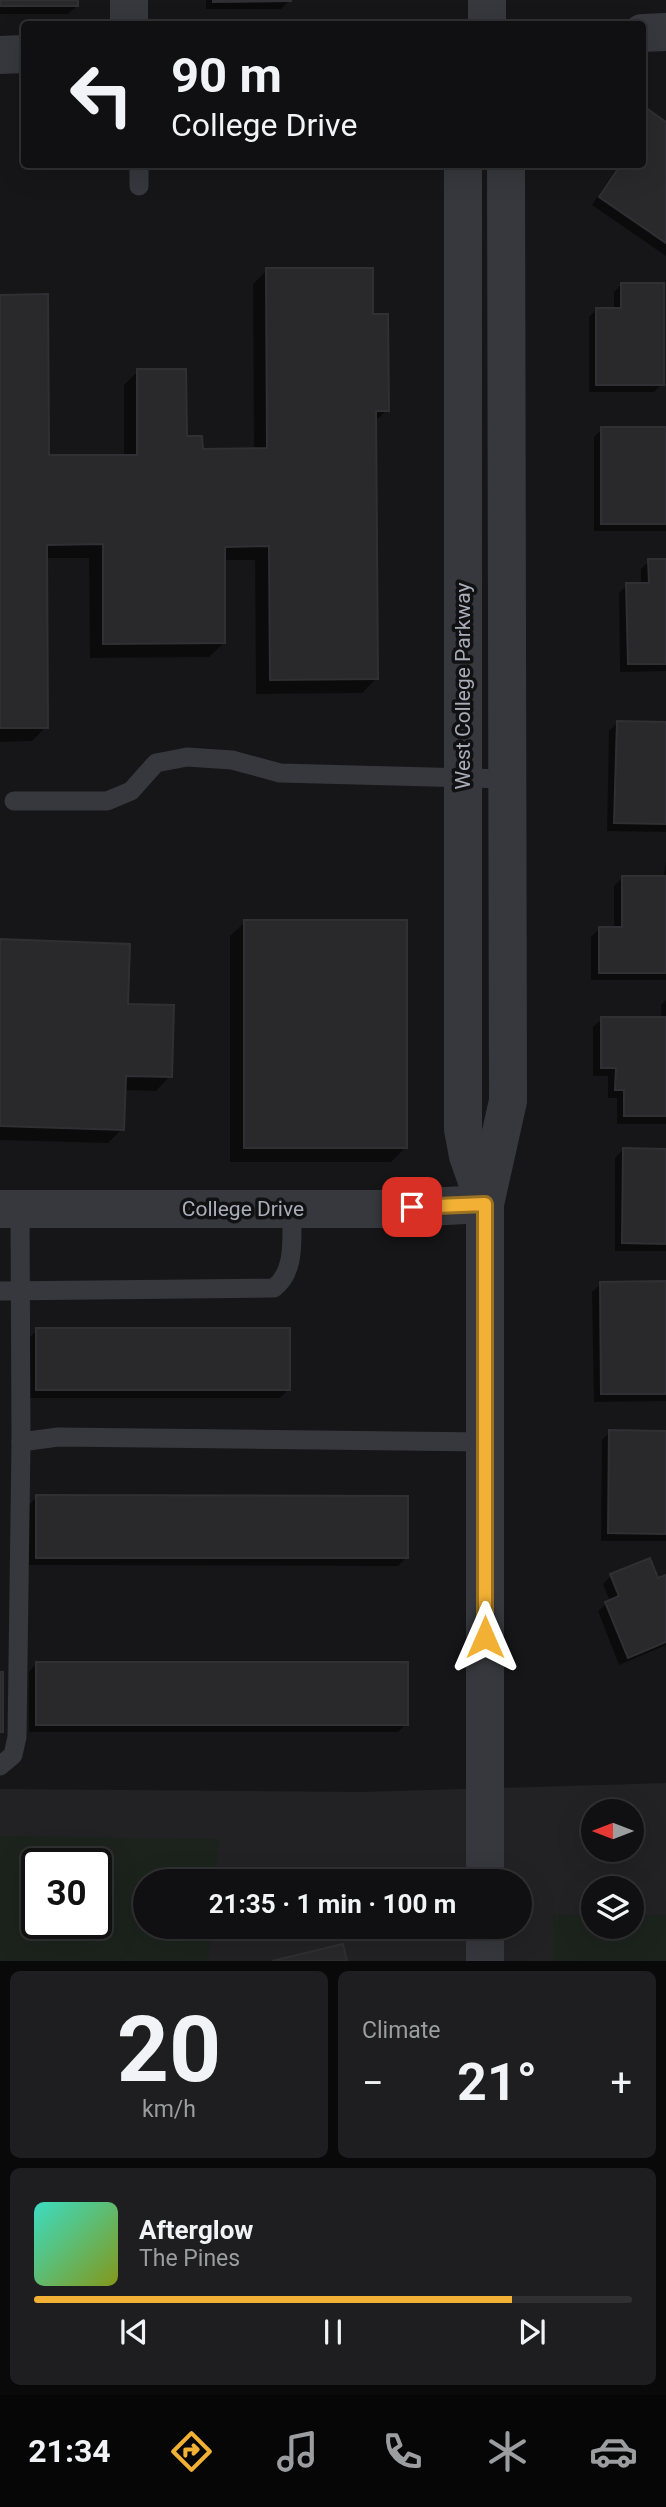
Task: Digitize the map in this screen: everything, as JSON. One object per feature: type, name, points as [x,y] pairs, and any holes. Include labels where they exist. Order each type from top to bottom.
[{"type":"street","points":[[129,0],[129,21]]},
{"type":"street","points":[[487,0],[488,21]]},
{"type":"street","points":[[646,33],[666,32]]},
{"type":"street","points":[[0,55],[21,54]]},
{"type":"street","name":"West College Parkway","points":[[463,168],[463,1129],[468,1156],[485,1204]]},
{"type":"street","name":"West College Parkway","points":[[485,1869],[485,1204],[508,1101],[506,168]]},
{"type":"street","name":"College Drive","points":[[10,1209],[292,1209],[485,1204]]},
{"type":"street","points":[[485,1939],[485,1961]]},
{"type":"lane","points":[[139,168],[139,186]]},
{"type":"lane","points":[[14,802],[107,801],[131,791],[156,763],[187,757],[232,760],[280,773],[507,779]]},
{"type":"lane","points":[[7,1760],[18,1723],[21,1442],[20,1291],[10,1209]]},
{"type":"lane","points":[[0,1291],[274,1288],[285,1279],[290,1264],[292,1209]]},
{"type":"lane","points":[[21,1442],[58,1437],[485,1442]]},
{"type":"shaded area","points":[[666,1783],[666,1961],[0,1961],[0,1789],[362,1792]]},
{"type":"shaded area","points":[[0,1836],[219,1839],[216,1869],[133,1869],[133,1939],[210,1939],[208,1961],[0,1961]]},
{"type":"shaded area","points":[[553,1915],[581,1915],[581,1939],[644,1939],[644,1915],[666,1915],[666,1961],[553,1961]]},
{"type":"building","points":[[0,0],[78,0],[78,6],[0,6]]},
{"type":"building","points":[[291,0],[291,1],[213,2]]},
{"type":"building","points":[[646,108],[666,122],[666,243],[599,197],[618,168],[646,168]]},
{"type":"building","points":[[266,268],[373,268],[373,314],[388,314],[389,411],[376,411],[378,679],[270,680],[269,546],[225,547],[225,643],[103,644],[103,544],[47,545],[48,728],[0,728],[0,295],[48,294],[49,455],[137,455],[137,369],[186,369],[187,436],[202,436],[203,449],[267,448]]},
{"type":"building","points":[[621,283],[664,283],[664,385],[596,385],[596,308],[621,308]]},
{"type":"building","points":[[601,427],[666,427],[666,524],[601,524]]},
{"type":"building","points":[[648,559],[666,559],[666,664],[628,664],[626,583],[649,583]]},
{"type":"building","points":[[617,721],[666,722],[666,824],[614,823]]},
{"type":"building","points":[[622,876],[666,876],[666,973],[599,973],[599,927],[622,927]]},
{"type":"building","points":[[244,920],[407,920],[407,1148],[244,1148]]},
{"type":"building","points":[[0,939],[130,944],[128,1004],[174,1005],[172,1077],[126,1076],[124,1130],[0,1126]]},
{"type":"building","points":[[601,1017],[666,1017],[666,1116],[624,1116],[624,1090],[615,1090],[616,1068],[601,1068]]},
{"type":"building","points":[[623,1148],[666,1149],[666,1244],[622,1243]]},
{"type":"building","points":[[666,1281],[666,1394],[601,1394],[600,1282]]},
{"type":"building","points":[[36,1328],[290,1328],[290,1390],[36,1390]]},
{"type":"building","points":[[609,1430],[666,1431],[666,1534],[608,1533]]},
{"type":"building","points":[[36,1495],[408,1496],[408,1558],[36,1558]]},
{"type":"building","points":[[650,1558],[658,1578],[666,1575],[666,1642],[628,1658],[605,1602],[619,1596],[610,1574]]},
{"type":"building","points":[[36,1662],[408,1662],[408,1725],[36,1725]]},
{"type":"building","points":[[0,1672],[3,1672],[3,1732],[0,1732]]},
{"type":"building","points":[[343,1944],[347,1961],[272,1961]]},
{"type":"route","points":[[412,1207],[485,1204],[485,1637]]}]
